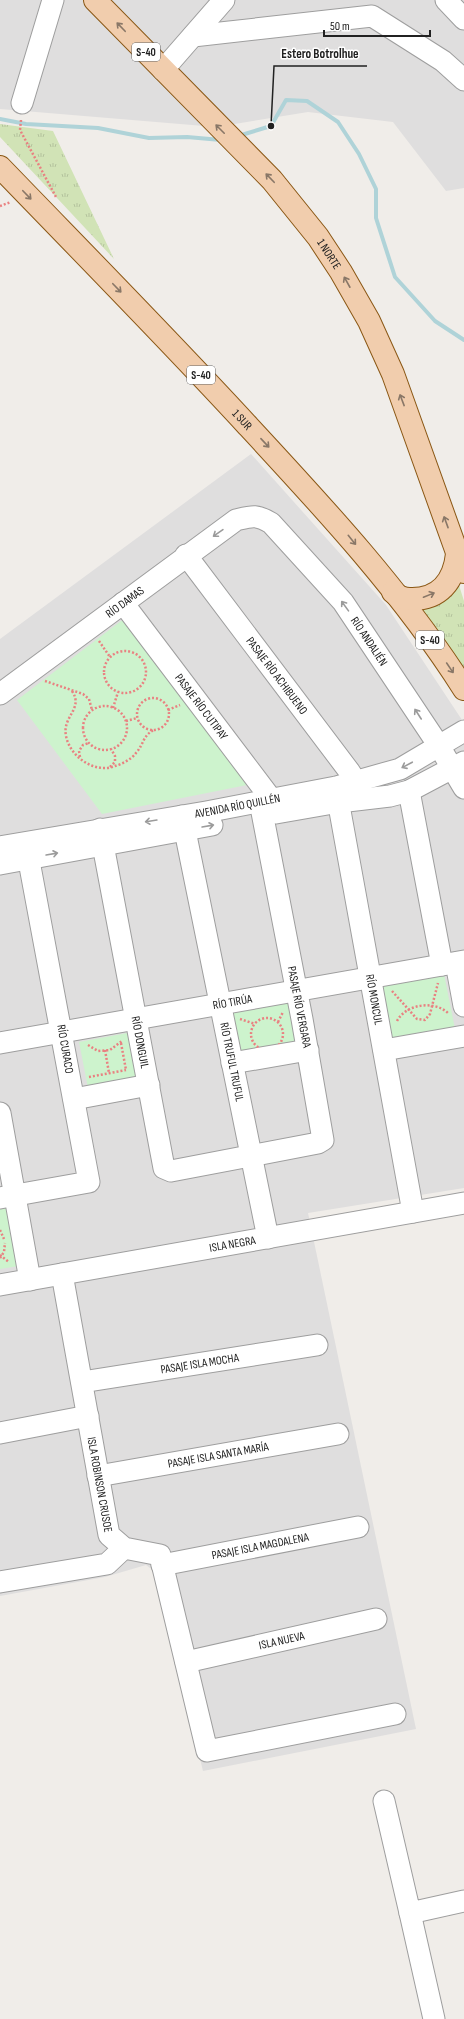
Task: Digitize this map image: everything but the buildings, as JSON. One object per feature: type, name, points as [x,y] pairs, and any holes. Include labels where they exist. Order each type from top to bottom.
[{"type":"main road","name":"1 NORTE","points":[[95,0],[196,105],[272,180],[318,237],[341,272],[369,322],[393,374],[461,563]]},
{"type":"main road","name":"1 SUR","points":[[0,167],[202,376],[333,517],[438,650],[464,689]]},
{"type":"main road","points":[[393,592],[397,596],[411,599],[435,594],[452,576],[455,569],[461,563]]},
{"type":"street","points":[[22,103],[53,0]]},
{"type":"street","points":[[163,70],[224,0]]},
{"type":"street","points":[[446,0],[464,19]]},
{"type":"street","points":[[193,36],[372,16],[443,61],[464,80]]},
{"type":"street","name":"RÍO DAMAS","points":[[0,694],[186,555],[236,520],[252,515]]},
{"type":"street","name":"RÍO ANDALIÉN","points":[[252,515],[262,517],[271,523],[343,602],[439,746],[458,765],[464,788]]},
{"type":"street","name":"PASAJE RÍO ACHIBUENO","points":[[186,555],[359,791]]},
{"type":"street","name":"PASAJE RÍO CUTIPAY","points":[[123,603],[267,808]]},
{"type":"street","name":"AVENIDA RÍO QUILLÉN","points":[[359,791],[400,769],[464,731]]},
{"type":"street","name":"AVENIDA RÍO QUILLÉN","points":[[0,847],[27,850],[267,808],[337,794],[359,791],[409,791],[458,765]]},
{"type":"street","points":[[409,791],[454,963],[459,1012]]},
{"type":"street","name":"RÍO MONCUL","points":[[337,794],[375,977],[382,1041],[413,1212]]},
{"type":"street","name":"PASAJE RÍO VERGARA","points":[[251,1157],[318,1143],[323,1140],[267,808]]},
{"type":"street","name":"RÍO TRUFUL TRUFUL","points":[[183,823],[268,1238]]},
{"type":"street","name":"RÍO DONGUIL","points":[[102,837],[136,1019],[135,1081],[164,1168],[171,1171],[251,1157]]},
{"type":"street","name":"AVENIDA RÍO QUILLÉN","points":[[0,864],[27,850]]},
{"type":"street","name":"RÍO CURACO","points":[[7,1196],[89,1182],[27,850]]},
{"type":"street","name":"RÍO TIRÚA","points":[[0,1043],[454,963]]},
{"type":"street","points":[[382,1041],[464,1036]]},
{"type":"street","points":[[232,1063],[308,1050]]},
{"type":"street","points":[[72,1090],[135,1081]]},
{"type":"street","points":[[1,1119],[7,1196],[30,1280]]},
{"type":"street","name":"ISLA NEGRA","points":[[0,1285],[464,1204]]},
{"type":"street","name":"ISLA ROBINSON CRUSOE","points":[[62,1274],[109,1535],[124,1548]]},
{"type":"street","name":"PASAJE ISLA MOCHA","points":[[82,1382],[317,1345]]},
{"type":"street","points":[[0,1433],[88,1416]]},
{"type":"street","name":"PASAJE ISLA SANTA MARÍA","points":[[98,1476],[338,1434]]},
{"type":"street","name":"PASAJE ISLA MAGDALENA","points":[[162,1565],[358,1527]]},
{"type":"street","points":[[0,1582],[107,1564],[124,1548],[160,1555],[207,1751],[395,1714]]},
{"type":"street","name":"ISLA NUEVA","points":[[186,1662],[376,1619]]},
{"type":"street","points":[[384,1801],[434,2019]]},
{"type":"street","points":[[410,1913],[464,1900]]},
{"type":"path","points":[[20,130],[56,198]]},
{"type":"path","points":[[119,651],[134,652],[144,662],[146,669],[144,682],[134,691],[128,693],[118,692],[109,686],[106,680],[105,666],[113,654],[119,651]]},
{"type":"path","points":[[26,674],[84,694],[89,699],[92,710]]},
{"type":"path","points":[[72,691],[76,697],[76,704],[66,722],[66,737],[74,752],[89,765],[99,768],[110,767],[127,761],[136,754],[144,737],[164,725],[167,720],[168,710],[163,701],[154,697],[144,700],[138,708],[137,718],[144,727],[154,730]]},
{"type":"path","points":[[114,708],[118,692]]},
{"type":"path","points":[[103,706],[114,708],[123,715],[126,721],[127,728],[123,742],[111,749],[97,749],[89,743],[83,733],[85,718],[92,710],[103,706]]},
{"type":"path","points":[[126,721],[137,718]]},
{"type":"path","points":[[80,756],[79,751],[83,745],[89,743]]},
{"type":"path","points":[[110,767],[115,762],[115,756],[111,749]]},
{"type":"path","points":[[375,977],[417,1019],[425,1020],[430,1014],[432,1006],[454,963]]},
{"type":"path","points":[[382,1041],[394,1029],[397,1019],[408,1009],[418,1006],[432,1006],[459,1012]]},
{"type":"path","points":[[268,1018],[278,1022],[283,1036],[278,1045],[269,1049],[259,1047],[252,1039],[252,1029],[255,1024],[268,1018]]},
{"type":"path","points":[[240,1019],[255,1024]]},
{"type":"path","points":[[121,1043],[135,1081]]},
{"type":"path","points":[[105,1050],[109,1073]]},
{"type":"path","points":[[72,1090],[109,1073],[135,1081]]},
{"type":"path","points":[[0,1230],[5,1243],[4,1252],[0,1258]]},
{"type":"shaded area","points":[[0,0],[464,0],[464,188],[446,191],[393,122],[308,112],[216,127],[0,109]]},
{"type":"shaded area","points":[[251,454],[386,605],[464,723],[464,1188],[308,1213],[416,1729],[203,1771],[154,1571],[146,1565],[105,1577],[0,1596],[0,639]]},
{"type":"green space","points":[[0,124],[53,131],[114,259],[0,137]]},
{"type":"green space","points":[[458,582],[464,601],[464,681],[414,609]]},
{"type":"green space","points":[[125,618],[252,784],[102,814],[17,700]]},
{"type":"green space","points":[[444,974],[455,1029],[387,1042],[377,987]]},
{"type":"green space","points":[[295,1002],[302,1045],[238,1054],[228,1014]]},
{"type":"green space","points":[[138,1031],[146,1078],[88,1088],[79,1042]]},
{"type":"green space","points":[[8,1205],[19,1266],[0,1269],[0,1207]]},
{"type":"waterway","points":[[238,136],[271,126],[286,100],[307,101],[338,122],[359,154],[376,189],[376,218],[395,277],[435,321],[464,340]]},
{"type":"waterway","points":[[0,119],[26,124],[98,128],[149,138],[187,137],[221,140]]},
{"type":"place","name":"Estero Botrolhue","points":[[271,126]]}]
